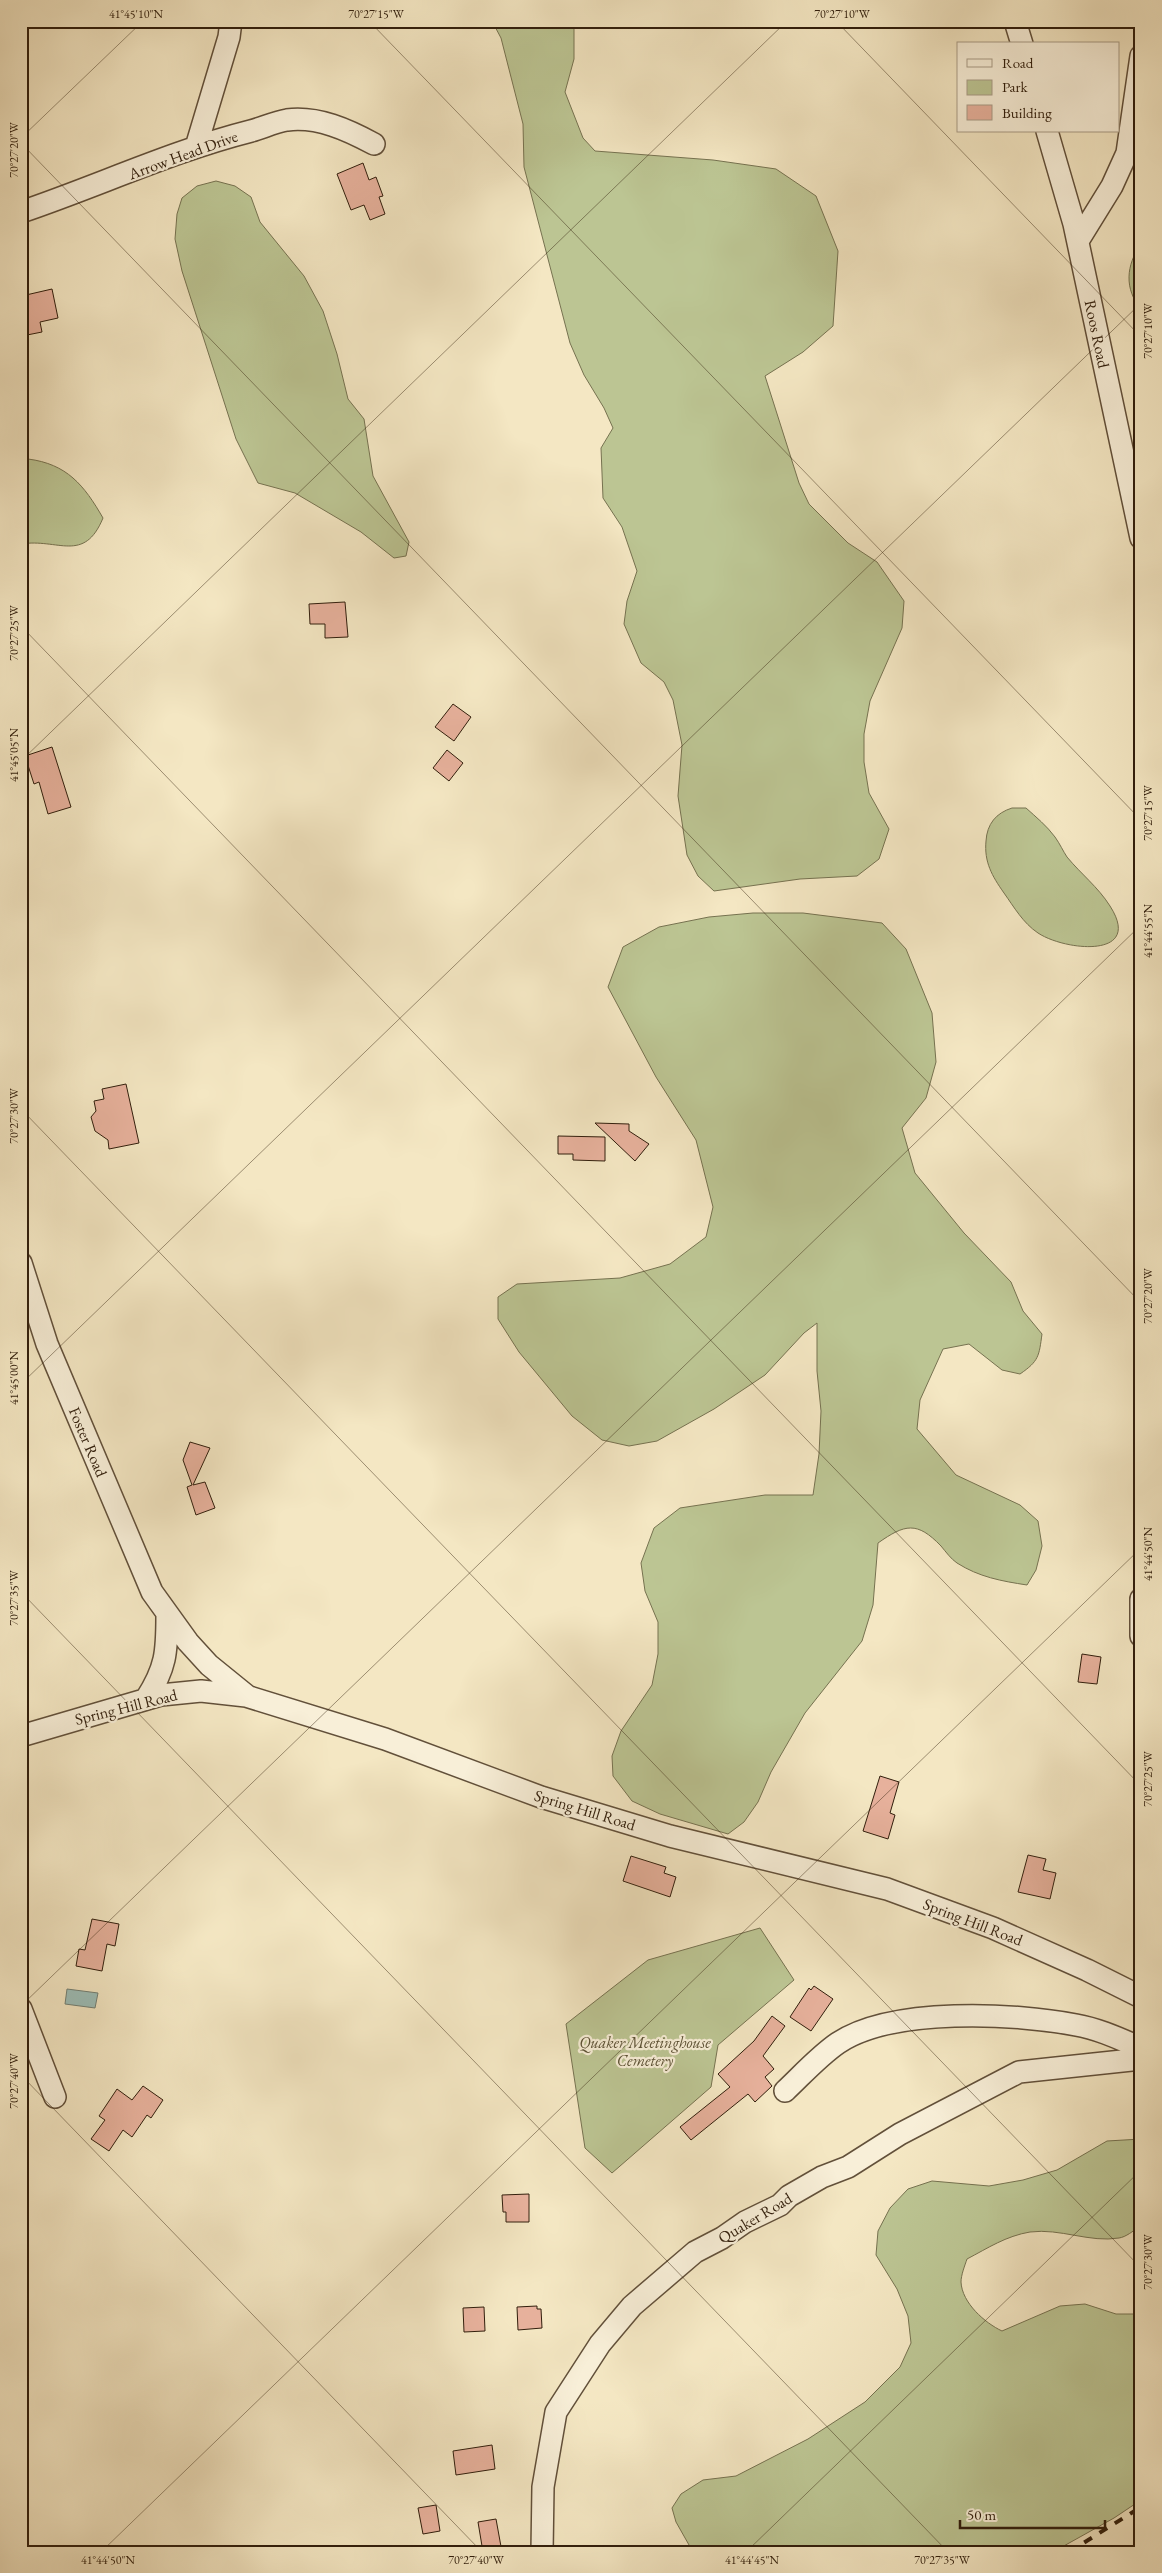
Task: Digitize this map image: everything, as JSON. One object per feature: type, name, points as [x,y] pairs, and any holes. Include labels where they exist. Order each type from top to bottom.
[{"type":"street","points":[[196,147],[229,37],[231,21]]},
{"type":"street","points":[[1015,21],[1021,42]]},
{"type":"street","points":[[1078,241],[1112,186],[1127,153],[1141,56]]},
{"type":"street","name":"Arrow Head Drive","points":[[21,212],[89,189],[196,147],[287,120],[322,122],[349,131],[374,144]]},
{"type":"street","name":"Roos Road","points":[[1047,132],[1078,241],[1141,538]]},
{"type":"street","name":"Foster Road","points":[[21,1263],[47,1344],[152,1592],[168,1616],[209,1665],[246,1696]]},
{"type":"street","points":[[1141,1599],[1141,1636]]},
{"type":"street","points":[[146,1699],[159,1680],[166,1656],[168,1616]]},
{"type":"street","name":"Spring Hill Road","points":[[21,1736],[146,1699],[201,1690],[246,1696],[386,1739],[551,1800],[670,1836],[887,1889],[993,1928],[1087,1970],[1141,1997]]},
{"type":"street","points":[[21,2009],[56,2097]]},
{"type":"street","points":[[785,2091],[838,2042],[865,2030],[901,2020],[972,2016],[1077,2025],[1141,2048]]},
{"type":"street","name":"Quaker Road","points":[[542,2552],[543,2487],[556,2412],[600,2344],[632,2306],[695,2252],[780,2205],[789,2196],[822,2177],[848,2167],[900,2134],[1020,2072],[1141,2059]]},
{"type":"green space","points":[[492,21],[574,21],[574,59],[565,92],[583,138],[595,151],[713,160],[776,169],[816,196],[838,251],[833,326],[803,352],[765,376],[799,483],[809,504],[848,543],[877,562],[904,601],[902,628],[870,701],[864,734],[864,762],[869,793],[889,829],[879,859],[857,876],[800,879],[714,891],[698,876],[687,855],[678,796],[682,745],[673,700],[664,682],[641,663],[624,624],[627,601],[637,571],[622,527],[603,498],[601,448],[613,428],[604,408],[584,375],[570,343],[524,167],[523,124],[501,38]]},
{"type":"green space","points":[[216,181],[235,186],[251,197],[260,222],[304,276],[323,311],[337,354],[348,399],[364,419],[373,476],[409,542],[406,556],[394,558],[361,532],[295,493],[258,483],[236,439],[182,271],[175,239],[177,214],[182,198],[197,186]]},
{"type":"green space","points":[[1141,244],[1141,309],[1132,293],[1129,277],[1132,260]]},
{"type":"green space","points":[[28,459],[54,466],[64,471],[89,496],[103,518],[96,532],[87,541],[69,546],[34,543],[21,544],[21,460]]},
{"type":"green space","points":[[1012,808],[1026,808],[1041,822],[1055,837],[1067,857],[1105,899],[1118,923],[1117,935],[1109,943],[1097,946],[1082,946],[1065,944],[1050,939],[1033,929],[1015,909],[993,875],[986,856],[987,835],[990,824],[1001,813]]},
{"type":"green space","points":[[753,913],[803,913],[882,923],[906,949],[932,1013],[936,1062],[926,1098],[902,1128],[915,1173],[964,1233],[1011,1282],[1023,1311],[1042,1334],[1040,1348],[1035,1361],[1020,1374],[1002,1370],[969,1344],[943,1349],[920,1400],[917,1429],[956,1475],[1020,1505],[1038,1521],[1042,1546],[1036,1570],[1027,1585],[991,1578],[965,1568],[953,1560],[933,1538],[918,1529],[903,1529],[878,1543],[873,1605],[862,1641],[805,1713],[771,1772],[758,1802],[744,1822],[728,1834],[660,1814],[632,1801],[613,1776],[612,1756],[621,1731],[652,1685],[658,1654],[658,1622],[645,1591],[641,1563],[654,1528],[680,1508],[765,1495],[813,1495],[819,1454],[821,1411],[817,1371],[817,1323],[804,1333],[765,1375],[714,1409],[657,1441],[629,1446],[602,1440],[572,1416],[519,1352],[498,1319],[498,1297],[517,1284],[620,1278],[670,1264],[706,1237],[713,1207],[696,1140],[656,1077],[608,987],[623,947],[659,927],[709,917]]},
{"type":"green space","name":"Quaker Meetinghouse Cemetery","points":[[760,1928],[794,1980],[718,2045],[711,2087],[612,2173],[585,2148],[566,2024],[648,1960]]},
{"type":"green space","points":[[1141,2139],[1139,2227],[1119,2238],[1108,2239],[1041,2231],[1013,2236],[967,2259],[961,2282],[962,2290],[970,2305],[982,2318],[1002,2331],[1060,2306],[1085,2304],[1116,2314],[1141,2314],[1141,2500],[1114,2518],[1053,2552],[693,2552],[676,2522],[672,2508],[681,2494],[703,2480],[736,2476],[808,2439],[865,2402],[900,2367],[911,2343],[908,2316],[897,2289],[876,2255],[878,2231],[890,2208],[908,2189],[932,2181],[989,2186],[1023,2180],[1057,2170],[1107,2141]]},
{"type":"water","points":[[67,1989],[98,1993],[95,2008],[65,2004]]},
{"type":"building","points":[[363,163],[369,180],[376,177],[383,196],[379,197],[385,214],[370,220],[364,205],[351,210],[337,174]]},
{"type":"building","points":[[52,289],[58,318],[40,322],[42,332],[27,335],[25,327],[21,328],[21,304],[28,303],[26,295]]},
{"type":"building","points":[[345,602],[348,637],[325,638],[325,624],[310,624],[309,604]]},
{"type":"building","points":[[453,704],[471,717],[454,741],[435,727]]},
{"type":"building","points":[[52,747],[71,807],[48,814],[39,782],[34,784],[25,756]]},
{"type":"building","points":[[447,750],[463,763],[449,781],[433,768]]},
{"type":"building","points":[[126,1084],[139,1143],[109,1149],[108,1140],[95,1131],[91,1117],[96,1111],[94,1101],[104,1099],[102,1089]]},
{"type":"building","points":[[595,1123],[629,1124],[629,1131],[649,1144],[635,1161]]},
{"type":"building","points":[[558,1136],[605,1137],[605,1161],[573,1160],[573,1154],[558,1154]]},
{"type":"building","points":[[190,1442],[210,1448],[193,1485],[205,1482],[215,1508],[196,1515],[187,1487],[192,1485],[183,1460]]},
{"type":"building","points":[[1082,1654],[1101,1657],[1097,1684],[1078,1682]]},
{"type":"building","points":[[880,1776],[899,1782],[890,1813],[895,1815],[888,1839],[863,1831]]},
{"type":"building","points":[[1028,1855],[1046,1859],[1043,1870],[1056,1873],[1050,1899],[1018,1892]]},
{"type":"building","points":[[631,1856],[666,1867],[664,1873],[676,1877],[670,1897],[623,1881]]},
{"type":"building","points":[[92,1919],[119,1924],[115,1946],[107,1944],[102,1971],[76,1966],[79,1949],[85,1950]]},
{"type":"building","points":[[814,1986],[833,1999],[811,2031],[790,2017],[809,1988],[811,1990]]},
{"type":"building","points":[[772,2016],[785,2026],[763,2056],[774,2069],[765,2077],[772,2086],[755,2102],[748,2094],[691,2140],[680,2127],[730,2087],[718,2074],[754,2041]]},
{"type":"building","points":[[143,2086],[163,2100],[151,2118],[147,2115],[132,2137],[123,2130],[109,2151],[91,2139],[105,2120],[99,2116],[117,2089],[132,2100]]},
{"type":"building","points":[[529,2194],[529,2222],[506,2222],[506,2212],[503,2212],[502,2195]]},
{"type":"building","points":[[537,2306],[537,2309],[541,2309],[542,2328],[518,2330],[517,2307]]},
{"type":"building","points":[[484,2307],[485,2331],[464,2332],[463,2308]]},
{"type":"building","points":[[492,2445],[495,2469],[456,2475],[453,2451]]},
{"type":"building","points":[[436,2505],[440,2531],[423,2534],[418,2508]]},
{"type":"building","points":[[496,2519],[502,2552],[483,2552],[478,2522]]},
{"type":"railway","points":[[1069,2552],[1141,2507]]}]
